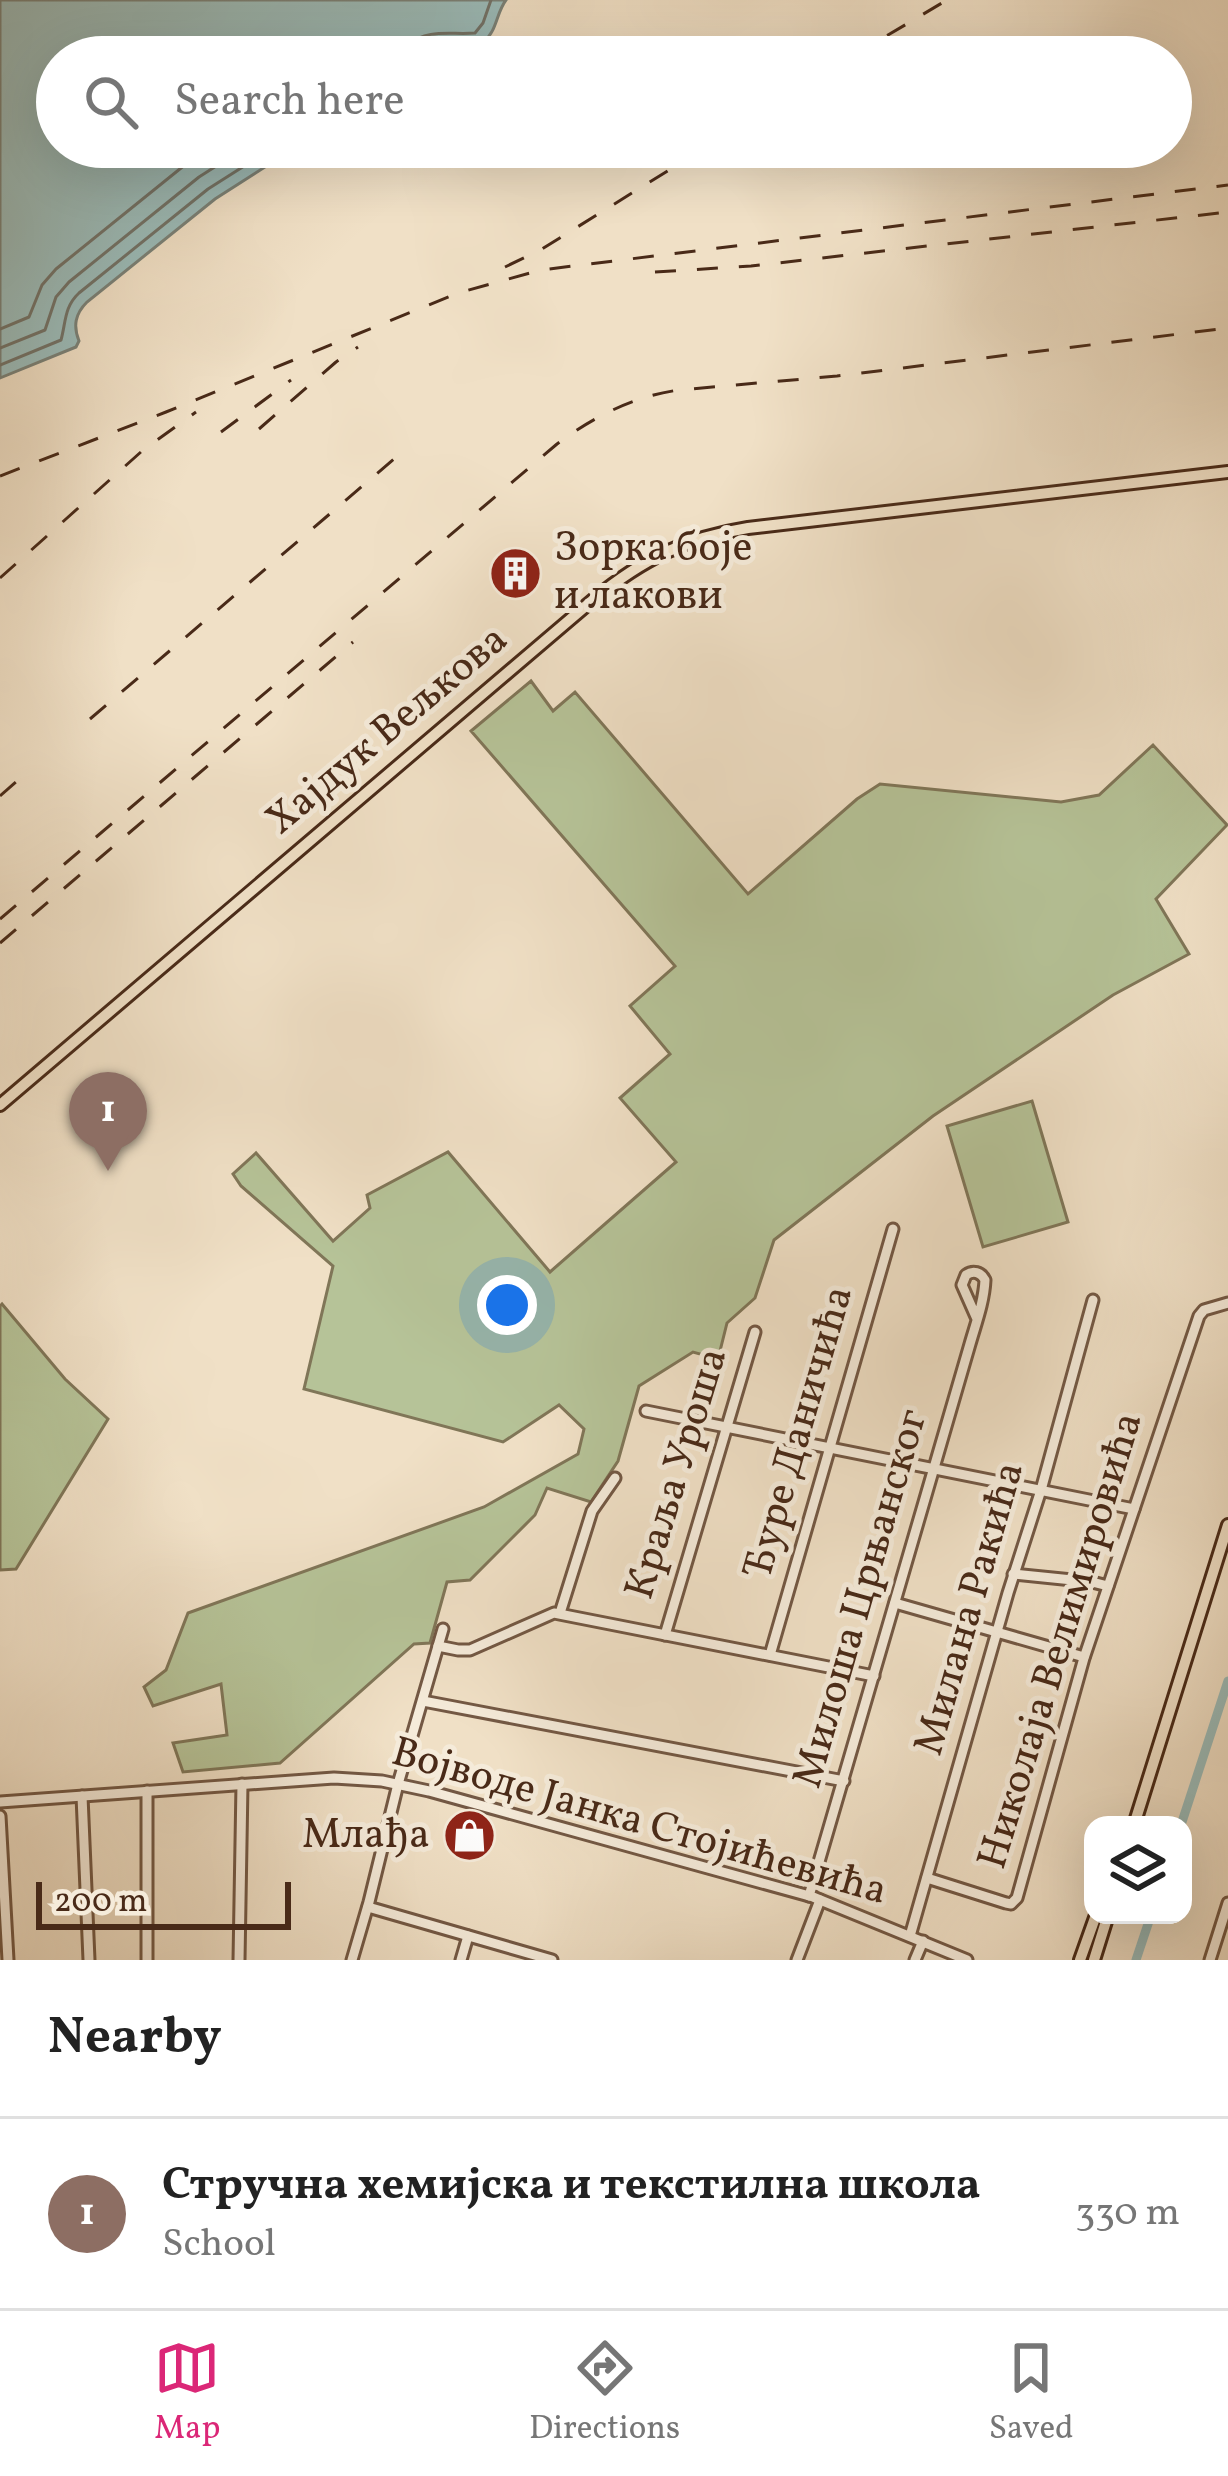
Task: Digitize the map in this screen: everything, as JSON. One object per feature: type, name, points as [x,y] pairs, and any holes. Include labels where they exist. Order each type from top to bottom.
[{"type":"main road","name":"Хајдук Вељкова","points":[[0,1105],[594,599],[656,555],[703,537],[748,528],[1228,472]]},
{"type":"main road","points":[[1135,1816],[1228,1526]]},
{"type":"main road","points":[[1087,1960],[1098,1924]]},
{"type":"street","name":"Ђуре Даничића","points":[[770,1655],[893,1228]]},
{"type":"street","name":"Милана Ракића","points":[[910,1936],[1093,1300]]},
{"type":"street","name":"Николаја Велимировића","points":[[927,1878],[1006,1903],[1015,1901],[1084,1657],[1201,1312],[1228,1303]]},
{"type":"street","name":"Милоша Црњанског","points":[[797,1960],[977,1319]]},
{"type":"street","name":"Краља Уроша","points":[[665,1635],[755,1332]]},
{"type":"street","points":[[646,1411],[1133,1509]]},
{"type":"street","points":[[560,1613],[592,1511],[615,1478]]},
{"type":"street","points":[[1013,1574],[1108,1586]]},
{"type":"street","points":[[895,1603],[1084,1657]]},
{"type":"street","points":[[439,1646],[470,1650],[547,1614],[560,1613],[874,1676]]},
{"type":"street","points":[[352,1960],[443,1629]]},
{"type":"street","points":[[423,1701],[844,1781]]},
{"type":"street","name":"Војводе Јанка Стојићевића","points":[[0,1802],[362,1778],[814,1898],[967,1960]]},
{"type":"street","points":[[239,1960],[242,1784]]},
{"type":"street","points":[[147,1791],[147,1960]]},
{"type":"street","points":[[82,1796],[89,1960]]},
{"type":"street","points":[[0,1816],[8,1960]]},
{"type":"street","points":[[1210,1960],[1228,1904]]},
{"type":"street","points":[[368,1907],[552,1960]]},
{"type":"street","points":[[460,1960],[468,1936]]},
{"type":"street","points":[[915,1960],[923,1941]]},
{"type":"green space","points":[[531,681],[553,711],[575,692],[748,894],[880,784],[1061,802],[1099,795],[1153,745],[1227,825],[1156,899],[1189,954],[1113,995],[933,1116],[774,1240],[755,1298],[727,1323],[718,1359],[693,1352],[639,1386],[618,1461],[591,1502],[547,1488],[535,1515],[470,1580],[447,1582],[430,1643],[414,1644],[280,1763],[183,1772],[173,1743],[227,1735],[221,1684],[153,1706],[144,1687],[166,1670],[188,1613],[484,1507],[578,1454],[584,1429],[559,1405],[503,1442],[304,1389],[333,1266],[233,1174],[256,1153],[333,1241],[370,1208],[367,1195],[448,1152],[550,1272],[676,1162],[620,1098],[670,1054],[630,1006],[675,966],[471,731]]},
{"type":"green space","points":[[1032,1101],[1068,1222],[983,1247],[947,1126]]},
{"type":"green space","points":[[0,1306],[65,1379],[108,1419],[16,1569],[0,1570]]},
{"type":"water","points":[[0,0],[506,0],[488,36],[36,36],[36,168],[263,168],[215,199],[87,302],[76,320],[76,347],[0,378]]},
{"type":"waterway","points":[[1184,1816],[1228,1681]]},
{"type":"waterway","points":[[1136,1960],[1148,1924]]},
{"type":"railway","points":[[886,36],[947,0]]},
{"type":"railway","points":[[505,267],[672,168]]},
{"type":"railway","points":[[0,476],[458,293],[541,270],[1228,185]]},
{"type":"railway","points":[[655,272],[751,266],[1228,212]]},
{"type":"railway","points":[[0,919],[557,444],[615,409],[679,390],[837,376],[1228,328]]},
{"type":"railway","points":[[259,429],[358,347]]},
{"type":"railway","points":[[221,432],[291,380]]},
{"type":"railway","points":[[0,578],[142,451],[196,412]]},
{"type":"railway","points":[[90,719],[401,453]]},
{"type":"railway","points":[[0,943],[353,642]]},
{"type":"railway","points":[[0,796],[26,773]]},
{"type":"place","name":"Зорка боје и лакови","points":[[515,573]]},
{"type":"place","name":"Стручна хемијска и текстилна школа","points":[[108,1171]]},
{"type":"place","name":"Млађа","points":[[469,1836]]}]
